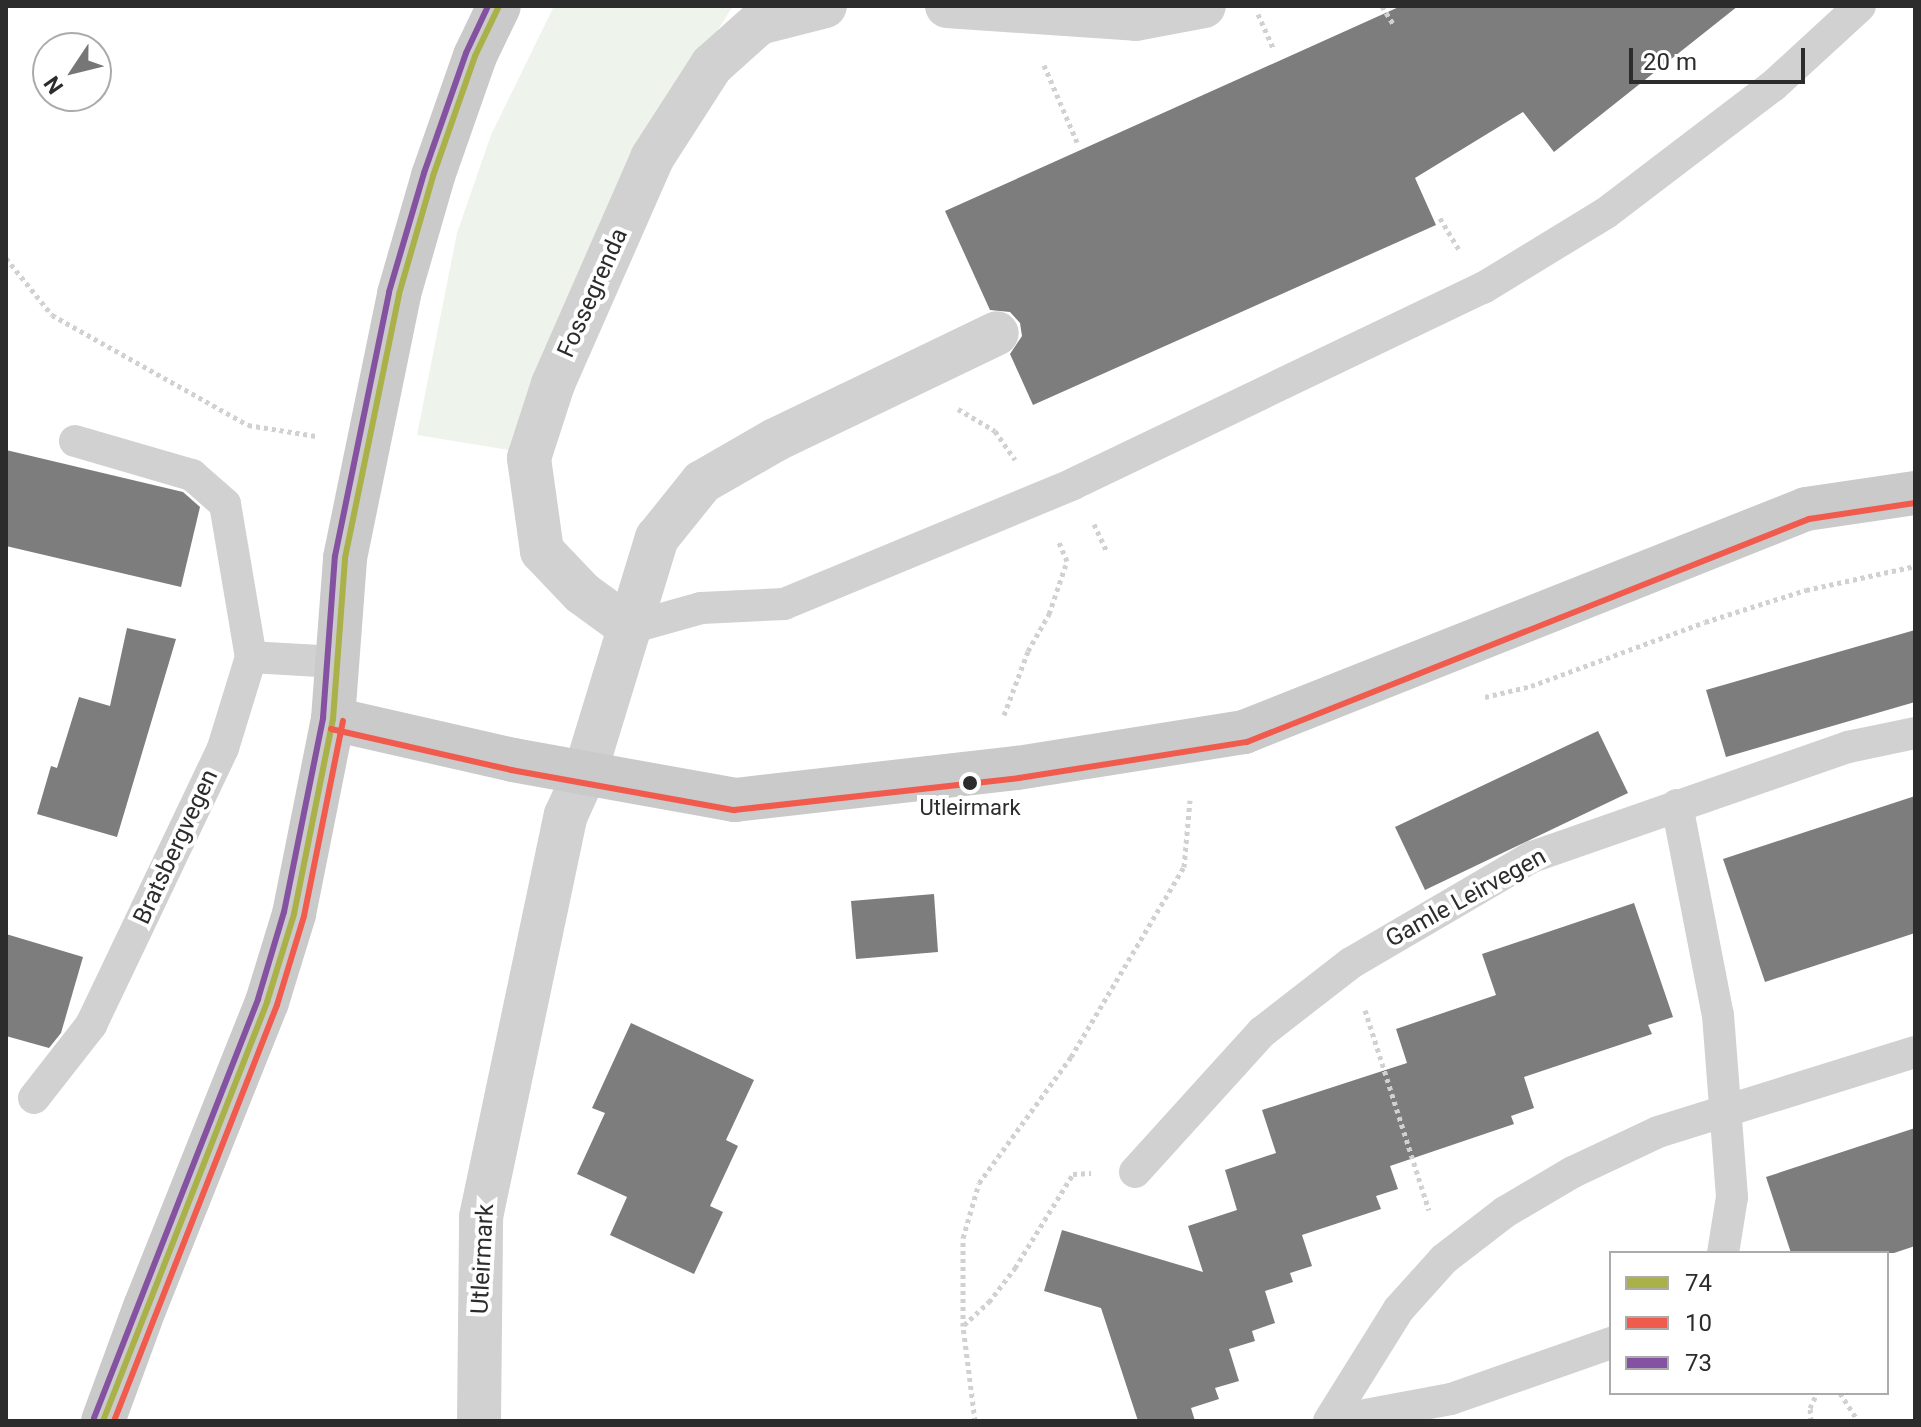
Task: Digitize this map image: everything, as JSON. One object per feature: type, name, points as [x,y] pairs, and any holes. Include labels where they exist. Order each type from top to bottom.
[{"type":"street","points":[[103,1421],[145,1307],[267,1002],[294,914],[333,719],[345,558],[399,294],[433,176],[475,56],[499,6]]},
{"type":"street","name":"Fossegrenda","points":[[630,628],[582,593],[542,551],[529,458],[553,384],[660,145],[712,65],[759,23],[825,6]]},
{"type":"street","points":[[947,6],[1136,19],[1204,6]]},
{"type":"street","points":[[585,773],[657,538],[702,482],[775,440],[997,333]]},
{"type":"street","points":[[333,719],[585,773],[735,800],[1017,768],[1244,732],[1806,509],[1915,493]]},
{"type":"street","name":"Utleirmark","points":[[479,1421],[481,1217],[566,815],[585,773]]},
{"type":"lane","points":[[630,628],[701,608],[784,604],[1073,484],[1483,288],[1606,213],[1773,86],[1860,6]]},
{"type":"lane","points":[[75,441],[192,475],[225,504],[251,657],[337,662]]},
{"type":"lane","name":"Bratsbergvegen","points":[[34,1098],[91,1025],[223,748],[251,657]]},
{"type":"lane","name":"Gamle Leirvegen","points":[[1135,1172],[1262,1032],[1351,963],[1532,857],[1848,747],[1915,733]]},
{"type":"lane","points":[[1677,805],[1718,1015],[1728,1112],[1732,1197],[1723,1251]]},
{"type":"lane","points":[[1331,1421],[1399,1309],[1444,1259],[1505,1212],[1573,1172],[1658,1132],[1915,1052]]},
{"type":"lane","points":[[1331,1421],[1451,1399],[1609,1344]]},
{"type":"path","points":[[1254,6],[1274,50]]},
{"type":"path","points":[[1382,6],[1394,25]]},
{"type":"path","points":[[1022,13],[1077,142]]},
{"type":"path","points":[[6,258],[52,315],[248,425],[368,445]]},
{"type":"path","points":[[1474,701],[1545,681],[1705,622],[1792,594],[1915,566]]},
{"type":"path","points":[[975,1421],[963,1326],[963,1238],[979,1183],[1071,1057],[1184,867],[1190,800]]},
{"type":"path","points":[[1351,963],[1444,1259]]},
{"type":"path","points":[[963,1326],[989,1302],[1015,1268],[1073,1174],[1135,1172]]},
{"type":"path","points":[[1811,1421],[1810,1408],[1816,1395]]},
{"type":"path","points":[[1841,1395],[1858,1421]]},
{"type":"shaded area","points":[[554,6],[733,6],[620,185],[509,450],[417,435],[457,233],[491,135]]},
{"type":"building","points":[[1401,6],[1738,6],[1554,152],[1523,112],[1415,178],[1436,225],[1033,405],[1010,354],[1022,336],[1020,323],[1010,312],[990,310],[945,211]]},
{"type":"building","points":[[6,450],[183,492],[200,507],[181,587],[6,546]]},
{"type":"building","points":[[127,628],[176,639],[117,837],[37,814],[51,766],[57,768],[79,697],[110,706]]},
{"type":"building","points":[[1915,630],[1915,702],[1726,757],[1706,690]]},
{"type":"building","points":[[1598,731],[1628,793],[1425,890],[1395,827]]},
{"type":"building","points":[[1915,796],[1915,933],[1765,982],[1723,859]]},
{"type":"building","points":[[934,894],[938,952],[856,959],[851,901]]},
{"type":"building","points":[[1634,903],[1673,1017],[1648,1025],[1652,1034],[1524,1077],[1534,1108],[1511,1116],[1514,1124],[1390,1166],[1398,1189],[1376,1196],[1381,1209],[1302,1235],[1312,1266],[1290,1273],[1293,1282],[1265,1291],[1275,1323],[1252,1331],[1255,1341],[1229,1349],[1239,1381],[1215,1388],[1219,1399],[1191,1408],[1195,1421],[1138,1421],[1101,1308],[1044,1291],[1062,1230],[1203,1272],[1188,1226],[1237,1210],[1225,1170],[1276,1153],[1262,1110],[1407,1063],[1396,1029],[1496,995],[1482,954]]},
{"type":"building","points":[[6,934],[83,957],[61,1033],[49,1048],[6,1036]]},
{"type":"building","points":[[631,1023],[754,1080],[726,1140],[738,1146],[710,1206],[723,1212],[694,1274],[610,1235],[627,1197],[577,1174],[605,1113],[592,1108]]},
{"type":"building","points":[[1915,1128],[1915,1246],[1894,1253],[1790,1251],[1766,1177]]},
{"type":"transit line","name":"73","points":[[94,1418],[258,999],[284,912],[323,718],[335,556],[389,292],[424,173],[466,53],[488,6]]},
{"type":"transit line","name":"74","points":[[103,1421],[267,1002],[294,914],[333,719],[345,558],[399,294],[433,176],[475,56],[499,6]]},
{"type":"transit line","name":"10","points":[[331,729],[511,770],[734,810],[1019,778],[1247,742],[1809,519],[1915,503]]},
{"type":"transit line","name":"10","points":[[114,1421],[277,1005],[304,916],[343,721]]},
{"type":"place","name":"Utleirmark","points":[[970,783]]}]
